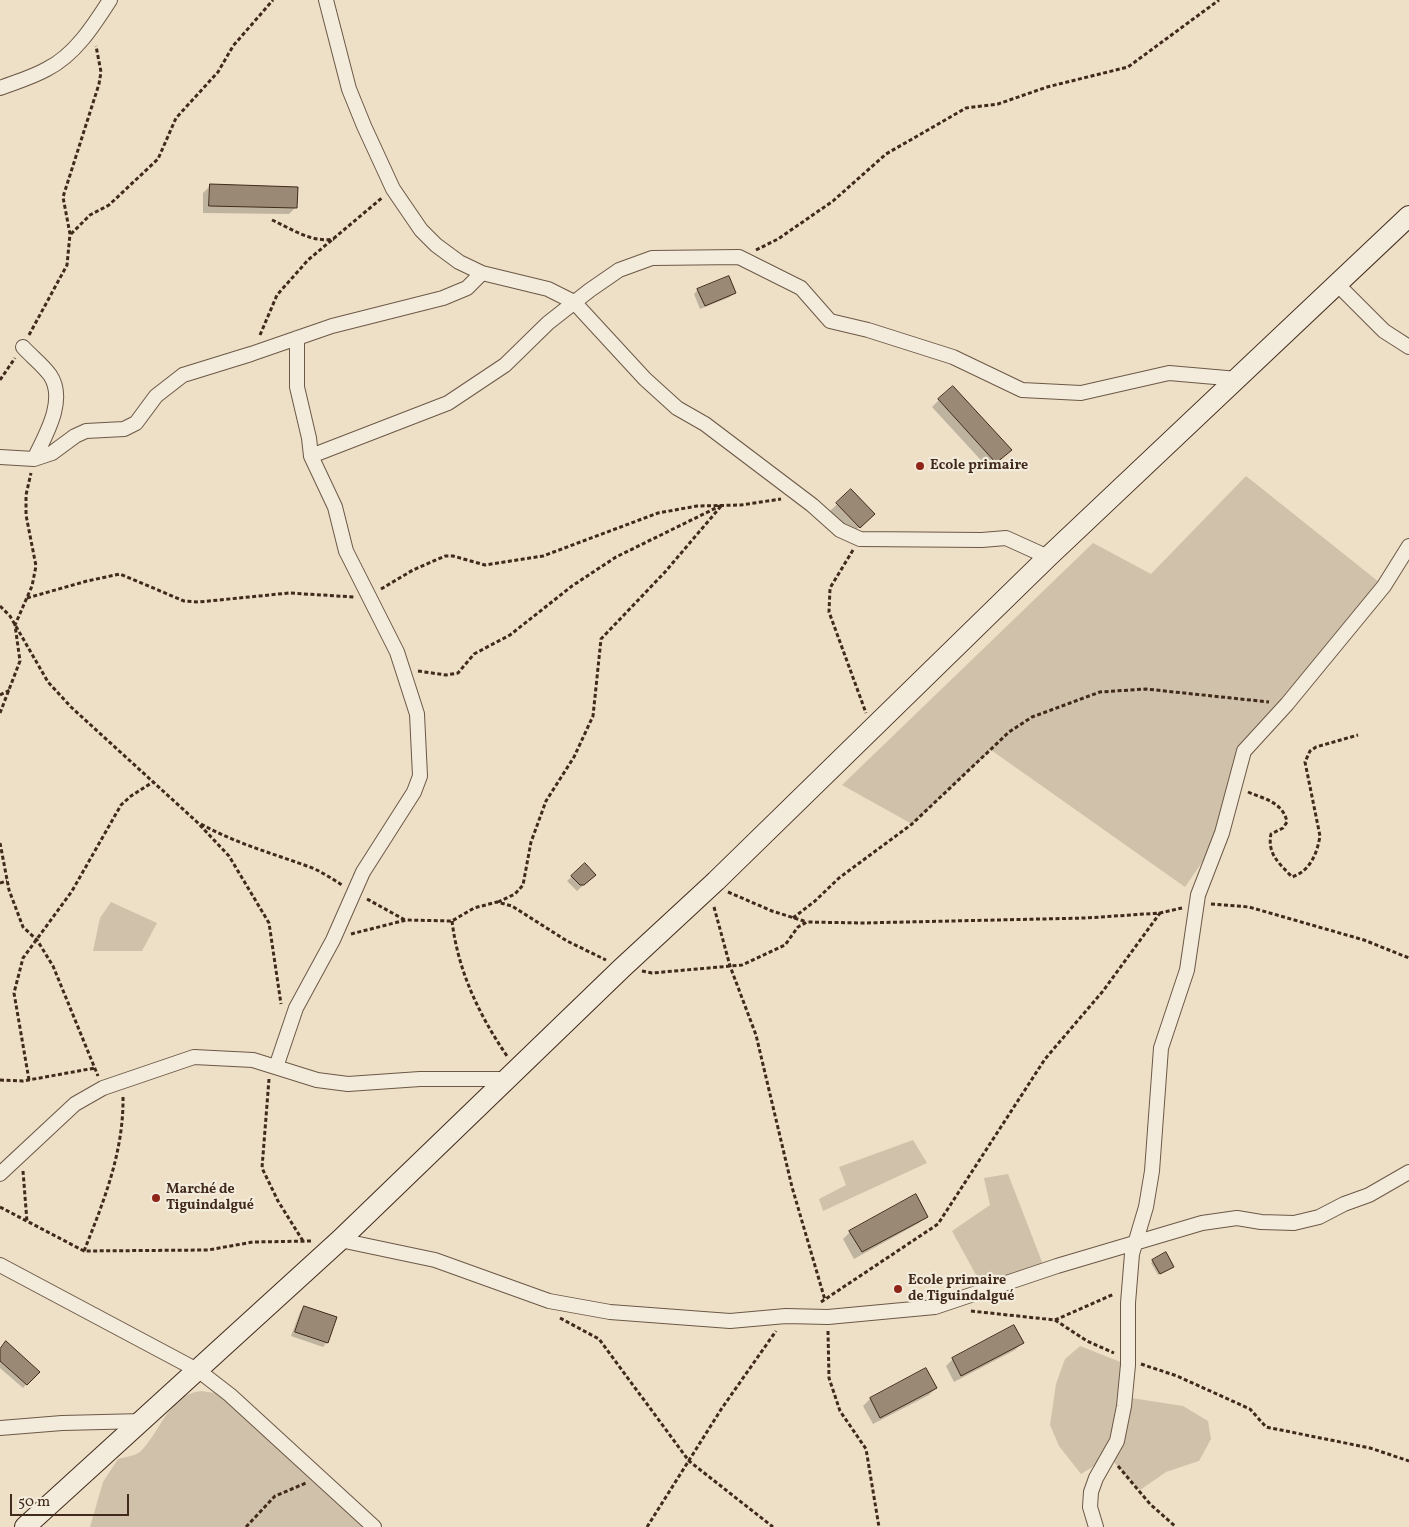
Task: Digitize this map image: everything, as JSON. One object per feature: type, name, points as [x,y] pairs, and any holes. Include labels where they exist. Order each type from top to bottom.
[{"type":"street","points":[[0,88],[48,69],[71,51],[93,27],[110,0]]},
{"type":"street","points":[[326,0],[349,89],[393,189],[416,224],[436,245],[459,262],[482,273],[548,289],[574,302],[645,379],[677,408],[705,424],[801,497],[840,530],[860,539],[982,540],[1006,538],[1048,556]]},
{"type":"street","points":[[25,1527],[199,1371],[340,1240],[622,968],[709,888],[1048,556],[1409,216]]},
{"type":"street","points":[[311,456],[448,403],[505,364],[548,323],[619,270],[652,258],[740,258],[802,288],[830,321],[868,330],[953,357],[1022,390],[1081,393],[1169,373],[1238,379]]},
{"type":"street","points":[[0,457],[34,459],[52,453],[75,436],[86,431],[127,428],[136,423],[166,387],[183,375],[332,326],[442,298],[467,288],[482,273]]},
{"type":"street","points":[[1337,284],[1384,331],[1409,347]]},
{"type":"street","points":[[276,1067],[296,1008],[333,940],[363,872],[414,792],[420,776],[417,714],[397,652],[346,551],[335,508],[311,456],[310,438],[297,388],[297,338]]},
{"type":"street","points":[[23,347],[50,375],[54,385],[55,411],[34,459]]},
{"type":"street","points":[[1096,1527],[1090,1507],[1091,1492],[1096,1478],[1116,1441],[1121,1424],[1128,1359],[1130,1282],[1134,1244],[1146,1207],[1152,1171],[1161,1048],[1187,970],[1198,895],[1222,833],[1244,751],[1287,704],[1384,586],[1409,546]]},
{"type":"street","points":[[0,1174],[75,1104],[103,1088],[194,1057],[253,1060],[318,1080],[348,1084],[512,1075]]},
{"type":"street","points":[[340,1240],[435,1260],[549,1301],[610,1312],[730,1321],[786,1316],[828,1317],[935,1306],[1202,1223],[1237,1218],[1261,1222],[1294,1223],[1319,1217],[1344,1204],[1369,1195],[1409,1172]]},
{"type":"street","points":[[0,1265],[199,1371],[321,1477],[374,1527]]},
{"type":"street","points":[[0,1428],[62,1423],[143,1422]]},
{"type":"path","points":[[70,234],[90,215],[109,205],[158,159],[176,118],[218,72],[234,46],[273,0]]},
{"type":"path","points":[[740,258],[778,239],[833,201],[886,154],[966,108],[998,104],[1047,87],[1128,67],[1219,0]]},
{"type":"path","points":[[0,380],[23,347],[67,265],[70,234],[63,196],[99,84],[101,72],[93,27]]},
{"type":"path","points":[[251,354],[277,295],[308,260],[393,189]]},
{"type":"path","points":[[272,220],[308,237],[324,240],[334,238]]},
{"type":"path","points":[[0,713],[20,661],[15,625],[36,566],[26,515],[26,495],[34,459]]},
{"type":"path","points":[[26,598],[120,574],[184,601],[199,602],[289,593],[329,597],[370,596],[413,570],[445,556],[453,556],[484,565],[543,556],[658,513],[697,506],[741,505],[801,497]]},
{"type":"path","points":[[403,670],[446,675],[458,672],[474,654],[510,635],[572,586],[616,556],[722,505]]},
{"type":"path","points":[[333,940],[366,929],[406,920],[452,922],[474,908],[498,902],[515,894],[523,885],[531,842],[546,801],[574,757],[593,716],[601,639],[665,572],[722,505]]},
{"type":"path","points":[[860,539],[838,571],[830,588],[829,612],[872,730]]},
{"type":"path","points":[[0,606],[15,625],[48,682],[71,707],[197,822],[229,856],[269,923],[281,1002],[280,1012]]},
{"type":"path","points":[[793,918],[815,902],[839,878],[912,824],[1010,732],[1032,717],[1100,692],[1146,689],[1287,704]]},
{"type":"path","points":[[0,694],[10,690]]},
{"type":"path","points":[[1232,790],[1247,792],[1275,803],[1285,812],[1287,822],[1283,828],[1271,834],[1269,843],[1272,856],[1292,877],[1302,873],[1310,865],[1319,845],[1320,836],[1305,762],[1310,751],[1316,747],[1358,735]]},
{"type":"path","points":[[29,1080],[14,994],[23,958],[72,891],[121,805],[153,782]]},
{"type":"path","points":[[197,822],[232,840],[309,867],[406,920]]},
{"type":"path","points":[[0,843],[7,881],[23,927],[37,940],[53,966],[103,1088]]},
{"type":"path","points":[[0,883],[7,881]]},
{"type":"path","points":[[825,1300],[792,1187],[756,1035],[730,966],[709,888],[734,894],[772,912],[807,922],[862,923],[1076,918],[1160,913],[1198,904],[1249,907],[1364,940],[1409,958]]},
{"type":"path","points":[[498,902],[512,906],[567,941],[622,968],[652,973],[730,966],[749,962],[785,945],[798,927],[807,922]]},
{"type":"path","points":[[817,1304],[938,1224],[1046,1059],[1103,991],[1160,913]]},
{"type":"path","points":[[452,922],[455,946],[469,989],[512,1075]]},
{"type":"path","points":[[276,1067],[269,1080],[262,1168],[278,1201],[303,1241]]},
{"type":"path","points":[[0,1080],[29,1080],[95,1068]]},
{"type":"path","points":[[84,1251],[101,1210],[116,1163],[124,1119],[123,1081]]},
{"type":"path","points":[[22,1153],[27,1223]]},
{"type":"path","points":[[0,1207],[27,1223],[84,1251],[208,1250],[253,1242],[340,1240]]},
{"type":"path","points":[[962,1310],[1040,1320],[1055,1320],[1113,1295],[1130,1282]]},
{"type":"path","points":[[647,1527],[722,1408],[786,1316]]},
{"type":"path","points":[[557,1317],[599,1340],[689,1460],[773,1527]]},
{"type":"path","points":[[828,1317],[829,1378],[840,1411],[866,1449],[879,1527]]},
{"type":"path","points":[[1055,1320],[1087,1341],[1128,1359],[1177,1376],[1250,1409],[1266,1426],[1370,1448],[1409,1461]]},
{"type":"path","points":[[1108,1457],[1129,1477],[1150,1504],[1176,1527]]},
{"type":"path","points":[[246,1527],[275,1496],[321,1477]]},
{"type":"shaded area","points":[[1246,476],[1384,586],[1244,751],[1222,833],[1185,887],[991,750],[912,824],[842,785],[1093,543],[1151,574]]},
{"type":"shaded area","points":[[111,902],[157,923],[142,951],[93,951],[100,918]]},
{"type":"shaded area","points":[[913,1140],[927,1163],[823,1211],[819,1199],[846,1185],[839,1167]]},
{"type":"shaded area","points":[[1008,1174],[1044,1267],[982,1286],[952,1231],[990,1205],[984,1178]]},
{"type":"shaded area","points":[[1080,1346],[1128,1365],[1125,1397],[1183,1406],[1208,1421],[1211,1439],[1199,1461],[1166,1472],[1140,1490],[1109,1457],[1081,1474],[1059,1446],[1050,1425],[1056,1384],[1065,1359]]},
{"type":"shaded area","points":[[201,1391],[230,1395],[374,1527],[90,1527],[103,1482],[118,1459],[140,1452],[181,1399]]},
{"type":"building","points":[[210,184],[298,187],[297,208],[209,206]]},
{"type":"building","points":[[729,276],[736,293],[705,306],[697,289]]},
{"type":"building","points":[[953,386],[1012,450],[996,463],[938,399]]},
{"type":"building","points":[[851,489],[875,514],[860,528],[836,503]]},
{"type":"building","points":[[585,863],[596,875],[584,885],[580,885],[571,876]]},
{"type":"building","points":[[916,1194],[928,1217],[862,1252],[849,1231]]},
{"type":"building","points":[[1166,1252],[1174,1267],[1160,1274],[1152,1260]]},
{"type":"building","points":[[304,1306],[337,1317],[328,1343],[295,1332]]},
{"type":"building","points":[[1014,1325],[1024,1343],[961,1376],[952,1358]]},
{"type":"building","points":[[6,1341],[40,1372],[27,1385],[0,1361],[0,1349]]},
{"type":"building","points":[[926,1368],[937,1388],[880,1418],[870,1398]]},
{"type":"place","name":"Ecole primaire","points":[[920,466]]},
{"type":"place","name":"Marché de Tiguindalgué","points":[[156,1198]]},
{"type":"place","name":"Ecole primaire de Tiguindalgué","points":[[898,1289]]}]
